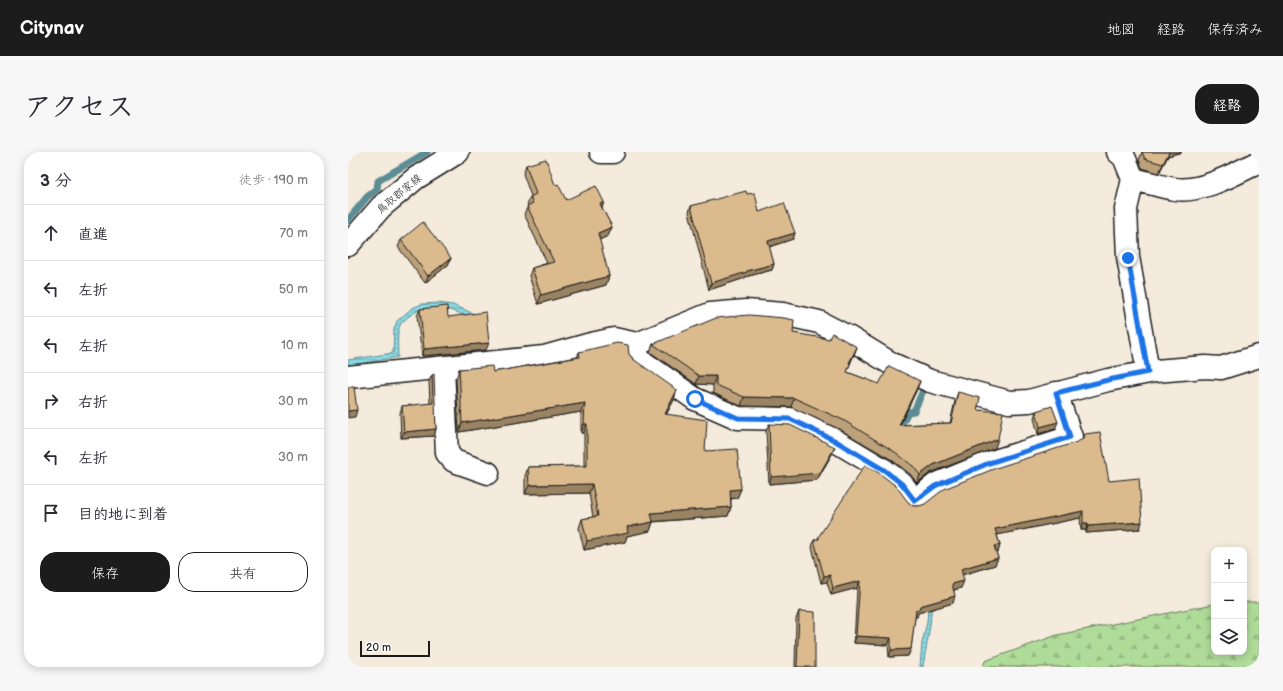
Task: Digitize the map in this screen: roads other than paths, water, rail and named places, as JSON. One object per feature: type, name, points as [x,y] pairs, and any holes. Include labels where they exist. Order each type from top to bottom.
[{"type":"street","name":"鳥取郡家線","points":[[348,245],[381,207],[416,178],[458,152]]},
{"type":"street","points":[[601,152],[613,152]]},
{"type":"street","points":[[1118,152],[1124,157],[1133,179],[1126,209],[1128,258],[1148,372]]},
{"type":"street","points":[[1133,179],[1176,189],[1192,188],[1211,183],[1259,162]]},
{"type":"street","points":[[348,377],[544,357],[587,344],[614,339],[637,344],[710,314],[746,311],[783,314],[819,322],[848,337],[892,364],[930,382],[1009,402],[1029,401],[1108,380],[1148,372],[1205,367],[1221,368],[1259,356]]},
{"type":"street","points":[[637,344],[637,358],[695,399],[738,418],[790,419],[834,440],[884,470],[902,484],[915,501],[935,486],[989,463],[1070,437],[1056,393]]},
{"type":"street","points":[[443,368],[447,453],[454,461],[488,473]]},
{"type":"water","points":[[438,303],[453,305],[477,315],[475,319],[441,308],[424,309],[416,312],[402,322],[399,327],[398,357],[348,366],[348,360],[393,353],[394,329],[397,321],[412,308],[422,304]]},
{"type":"water","points":[[929,595],[931,601],[931,619],[923,667],[920,667],[922,643],[927,622]]},
{"type":"waterway","points":[[348,220],[367,197],[377,189],[378,181],[427,152]]},
{"type":"waterway","points":[[897,433],[908,412],[914,411],[925,386]]}]
